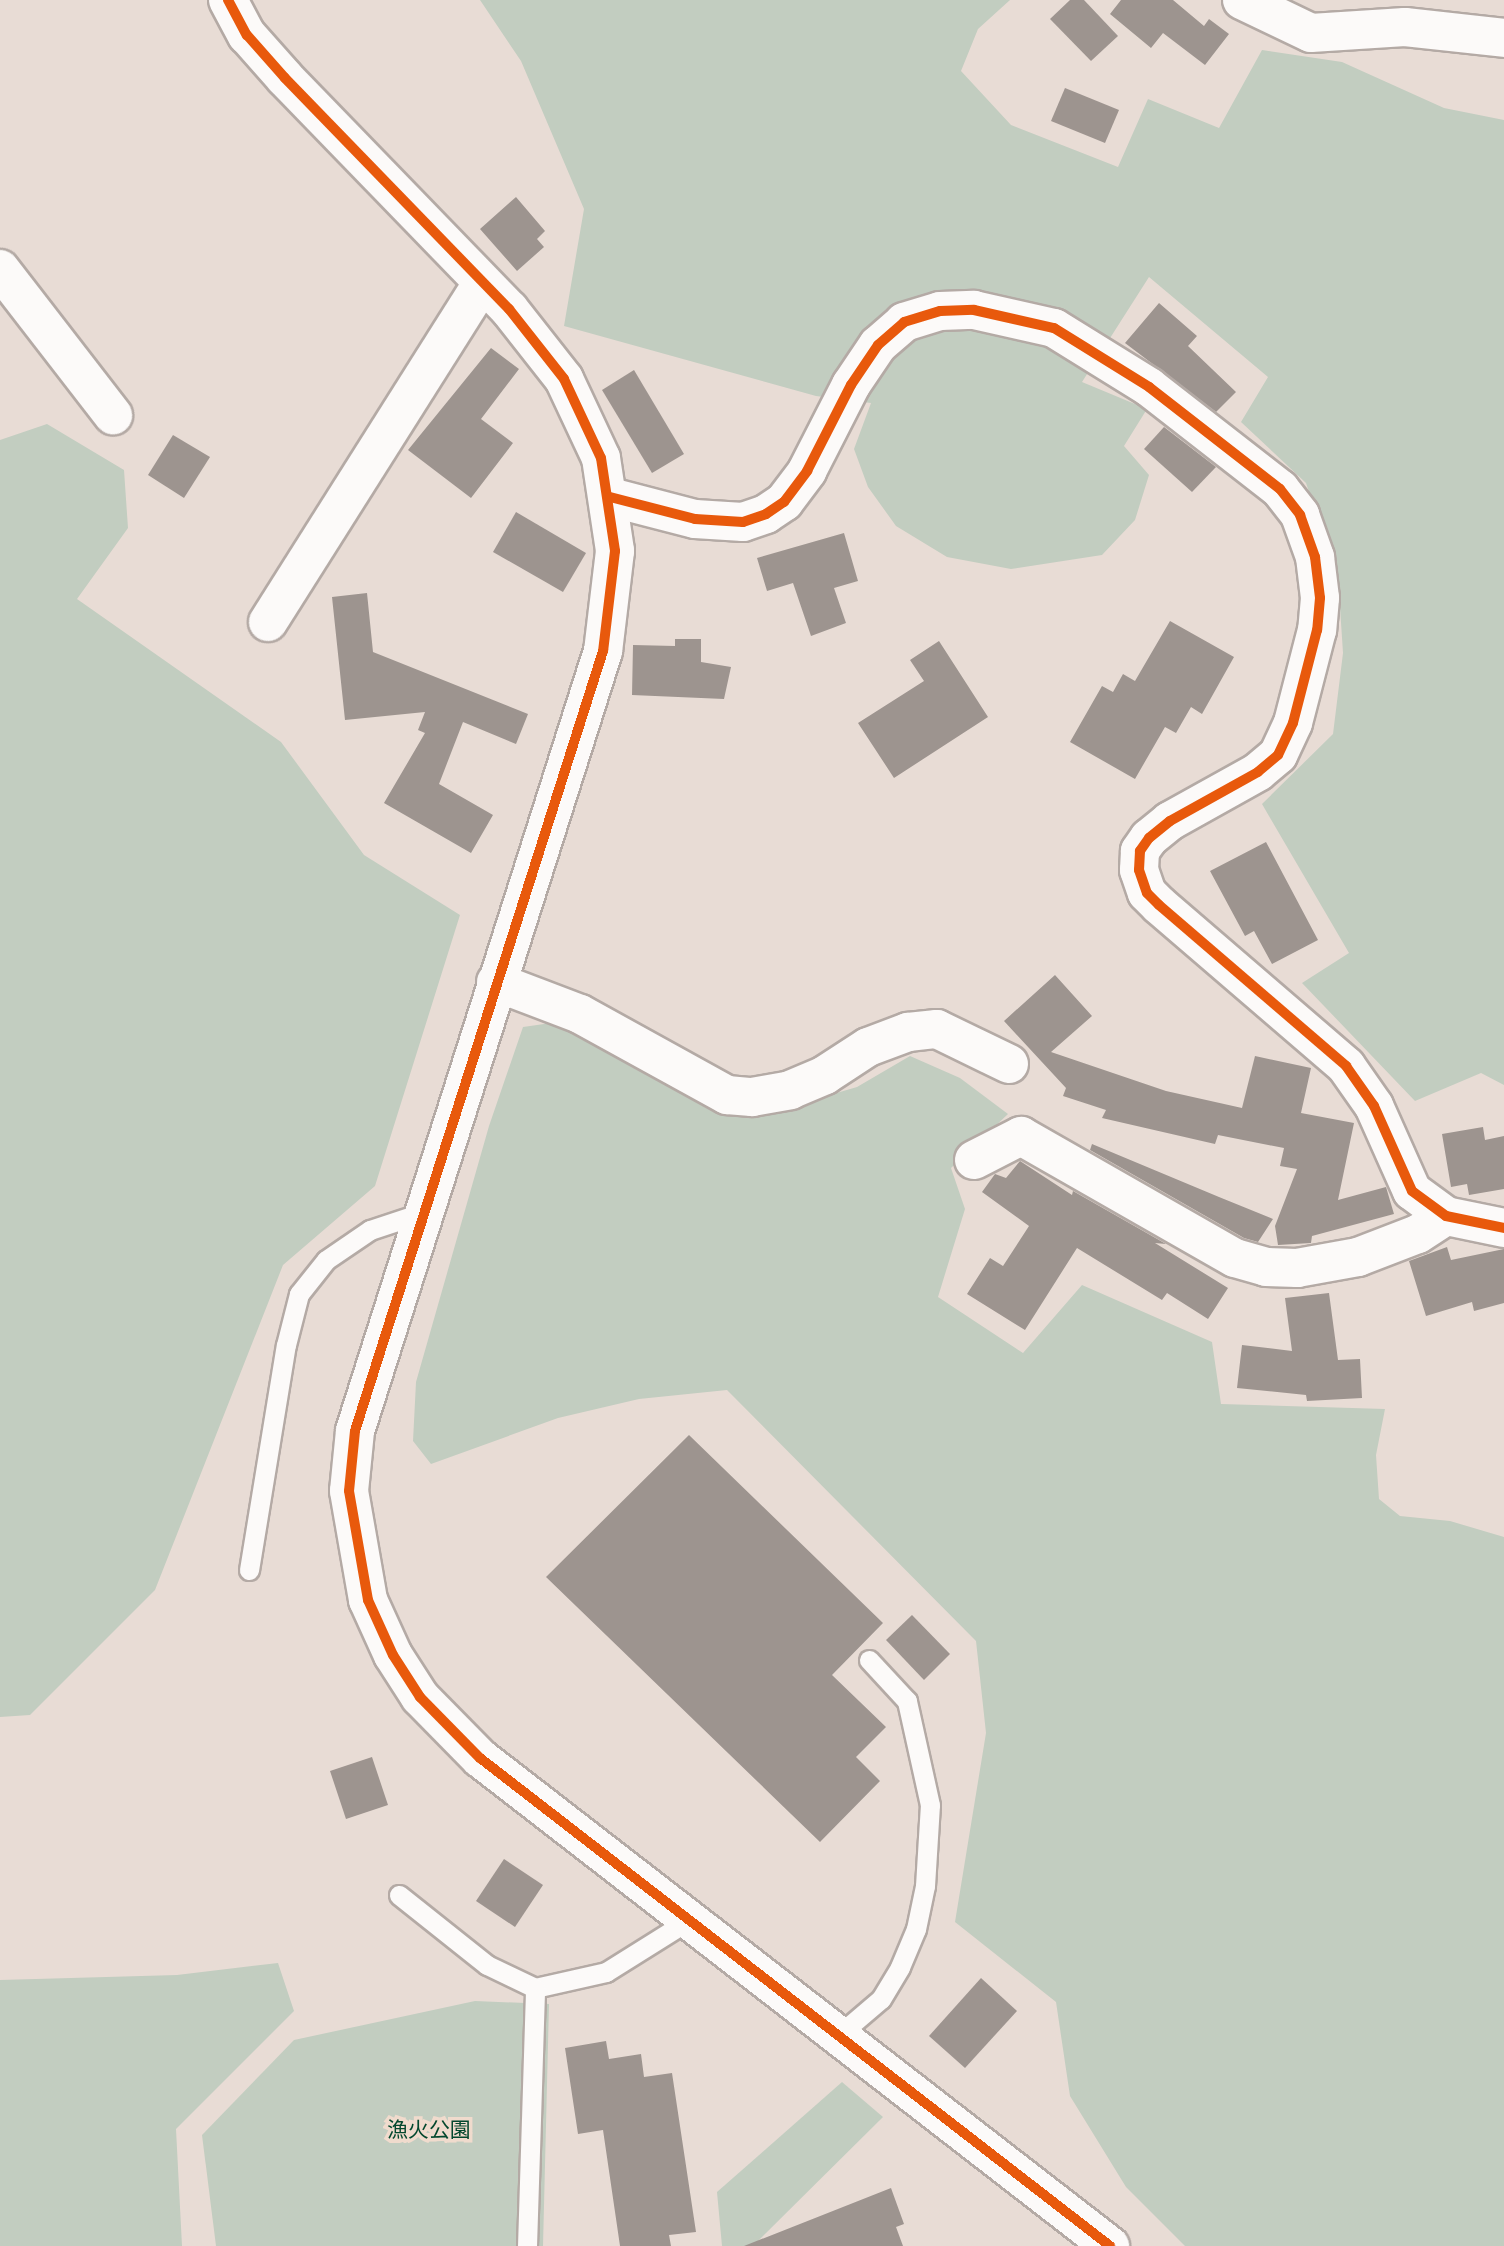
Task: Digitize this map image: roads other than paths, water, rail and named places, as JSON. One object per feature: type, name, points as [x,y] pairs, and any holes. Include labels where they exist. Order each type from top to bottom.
[{"type":"street","points":[[228,0],[247,35],[285,78],[536,340],[565,380],[586,418],[610,497],[615,551],[603,651],[421,1213],[355,1431],[349,1492],[368,1600],[393,1655],[420,1697],[480,1758],[689,1920],[841,2033],[1110,2246]]},
{"type":"street","points":[[1242,0],[1311,33],[1405,27],[1504,38]]},
{"type":"street","points":[[0,269],[113,415]]},
{"type":"street","points":[[268,622],[482,284]]},
{"type":"street","points":[[610,497],[695,519],[743,522],[766,514],[784,502],[807,471],[851,385],[878,345],[904,322],[940,311],[974,310],[1055,328],[1149,387],[1280,489],[1300,515],[1315,558],[1320,598],[1317,630],[1293,723],[1278,755],[1258,772],[1170,821],[1149,838],[1140,851],[1139,870],[1147,893],[1159,905],[1346,1066],[1374,1106],[1412,1191],[1446,1216],[1504,1228]]},
{"type":"street","points":[[496,982],[580,1014],[727,1095],[752,1097],[790,1090],[825,1076],[868,1046],[908,1032],[937,1029],[1009,1064]]},
{"type":"street","points":[[974,1160],[1021,1136],[1236,1258],[1266,1267],[1297,1268],[1358,1257],[1418,1234],[1446,1216]]},
{"type":"lane","points":[[250,1570],[286,1345],[299,1294],[326,1259],[370,1230],[421,1213]]},
{"type":"lane","points":[[841,2033],[881,1999],[900,1967],[916,1929],[925,1886],[930,1805],[907,1701],[869,1660]]},
{"type":"lane","points":[[399,1895],[487,1965],[535,1988],[606,1972],[689,1920]]},
{"type":"lane","points":[[527,2246],[535,1988]]},
{"type":"park label","name":"漁火公園","points":[[429,2130]]}]
